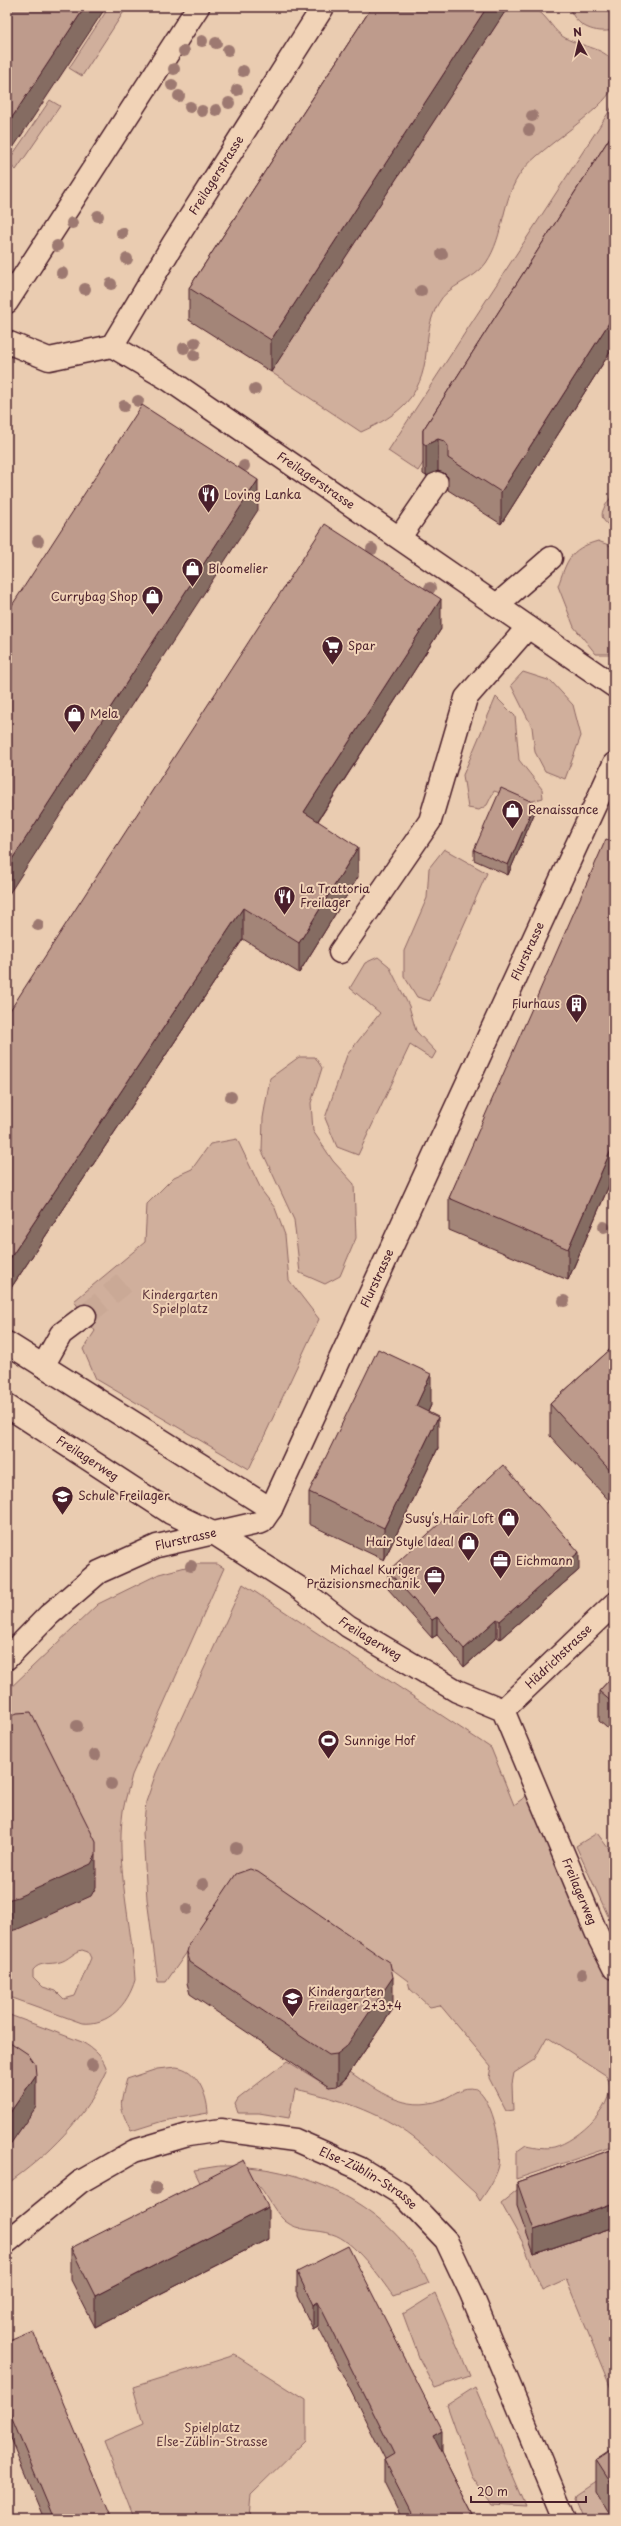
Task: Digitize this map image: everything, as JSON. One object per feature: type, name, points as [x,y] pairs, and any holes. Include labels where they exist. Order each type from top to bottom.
[{"type":"street","points":[[7,302],[198,7]]},
{"type":"street","name":"Freilagerstrasse","points":[[323,7],[173,244],[112,346],[168,379],[378,524],[400,537],[614,686]]},
{"type":"street","points":[[7,342],[49,359],[112,346]]},
{"type":"street","points":[[400,537],[437,483]]},
{"type":"street","points":[[498,605],[551,558]]},
{"type":"street","points":[[340,952],[430,821],[466,698],[528,627]]},
{"type":"street","name":"Flurstrasse","points":[[7,1658],[49,1615],[99,1572],[157,1546],[215,1534],[262,1522],[271,1509],[614,764]]},
{"type":"street","points":[[43,1366],[61,1334],[85,1316]]},
{"type":"street","points":[[7,1343],[271,1509]]},
{"type":"street","name":"Freilagerweg","points":[[7,1406],[171,1513],[215,1534],[298,1587],[348,1626],[457,1691],[503,1710],[597,1934],[614,1968]]},
{"type":"street","name":"Hädrichstrasse","points":[[503,1710],[614,1604]]},
{"type":"street","name":"Else-Züblin-Strasse","points":[[7,2242],[80,2182],[134,2152],[188,2135],[221,2130],[295,2140],[359,2168],[403,2195],[446,2240],[471,2293],[565,2519]]},
{"type":"green space","points":[[525,6],[535,9],[544,16],[558,33],[568,40],[597,50],[610,57],[614,63],[615,78],[613,87],[597,107],[531,161],[522,171],[510,193],[497,241],[486,263],[475,274],[454,287],[442,297],[435,310],[429,328],[424,368],[420,382],[414,393],[406,403],[387,419],[361,432],[271,372],[508,7]]},
{"type":"green space","points":[[109,7],[127,7],[82,76],[69,68]]},
{"type":"green space","points":[[569,7],[614,7],[614,30],[600,31],[587,28],[576,20]]},
{"type":"green space","points":[[50,100],[60,106],[16,170],[7,163]]},
{"type":"green space","points":[[614,104],[614,163],[418,471],[388,451]]},
{"type":"green space","points":[[614,493],[614,529],[604,521],[602,512]]},
{"type":"green space","points":[[598,541],[614,547],[614,654],[596,654],[574,627],[558,586],[570,557],[588,544]]},
{"type":"green space","points":[[523,672],[551,681],[573,705],[581,736],[565,779],[545,771],[535,752],[532,727],[511,685]]},
{"type":"green space","points":[[496,697],[515,716],[519,760],[542,789],[543,798],[529,802],[494,791],[487,805],[479,810],[468,808],[463,775]]},
{"type":"green space","points":[[444,849],[487,873],[430,1001],[417,997],[404,976],[404,951],[427,898],[429,868]]},
{"type":"green space","points":[[378,957],[389,966],[409,1006],[416,1031],[436,1052],[432,1059],[410,1045],[358,1155],[337,1147],[325,1118],[347,1055],[380,1013],[350,988],[365,963]]},
{"type":"green space","points":[[299,1057],[315,1057],[322,1068],[311,1103],[313,1131],[333,1161],[354,1184],[356,1238],[340,1276],[325,1284],[300,1273],[294,1220],[262,1151],[263,1118],[270,1078]]},
{"type":"green space","name":"Kindergarten Spielplatz","points":[[237,1139],[262,1191],[275,1208],[285,1235],[289,1280],[319,1319],[249,1469],[96,1379],[83,1349],[95,1331],[74,1301],[145,1242],[147,1204],[174,1177],[192,1169],[210,1144]]},
{"type":"green space","points":[[197,1564],[217,1564],[224,1568],[132,1775],[124,1806],[121,1832],[122,1874],[135,1980],[128,1997],[116,2012],[101,2021],[82,2023],[7,1996],[7,1691],[98,1604],[159,1574]],"holes":[[[82,1950],[88,1952],[91,1958],[75,1996],[64,1999],[56,1991],[43,1987],[33,1977],[33,1970],[39,1965],[63,1961],[76,1952]]]},
{"type":"green space","points":[[243,1584],[491,1748],[514,1805],[529,1794],[583,1921],[614,1983],[614,2146],[516,2179],[516,2152],[526,2145],[540,2148],[554,2147],[574,2137],[585,2129],[594,2119],[608,2098],[610,2087],[607,2076],[547,2037],[534,2060],[514,2073],[512,2084],[513,2110],[506,2111],[489,2078],[491,2066],[440,2005],[430,2007],[410,1989],[408,1981],[349,1937],[227,1895],[166,1982],[158,1982],[147,1899],[143,1833],[146,1802],[156,1773]]},
{"type":"green space","points":[[597,1833],[614,1856],[614,1929],[576,1846]]},
{"type":"green space","points":[[7,2014],[82,2042],[98,2054],[104,2062],[107,2071],[98,2088],[77,2120],[37,2161],[7,2184]]},
{"type":"green space","points":[[287,2061],[329,2087],[342,2083],[350,2072],[381,2093],[404,2102],[416,2104],[441,2100],[462,2089],[477,2089],[483,2095],[492,2114],[496,2126],[500,2150],[498,2169],[490,2186],[480,2201],[475,2193],[414,2138],[386,2120],[341,2101],[295,2089],[289,2118],[259,2113],[238,2113],[235,2104],[238,2099]]},
{"type":"green space","points":[[176,2067],[190,2072],[200,2084],[206,2098],[208,2113],[163,2121],[131,2131],[122,2111],[122,2101],[127,2079],[157,2069]]},
{"type":"green space","points":[[219,2166],[250,2167],[282,2172],[312,2181],[342,2194],[369,2211],[393,2231],[413,2255],[429,2283],[393,2296],[366,2260],[349,2244],[326,2232],[302,2229],[290,2225],[280,2217],[259,2185],[254,2181],[204,2191],[194,2170]]},
{"type":"green space","points":[[553,2175],[534,2254],[614,2227],[614,2396],[566,2279],[542,2290],[523,2243],[501,2203],[517,2190]]},
{"type":"green space","points":[[435,2294],[470,2376],[435,2388],[420,2360],[403,2314]]},
{"type":"green space","name":"Spielplatz Else-Züblin-Strasse","points":[[235,2355],[306,2400],[306,2440],[251,2494],[249,2519],[134,2519],[104,2441],[143,2424],[133,2387]]},
{"type":"green space","points":[[475,2387],[526,2506],[492,2504],[472,2476],[447,2405]]},
{"type":"green space","points":[[598,2480],[613,2519],[585,2519],[576,2497],[577,2494]]},
{"type":"building","points":[[7,7],[85,7],[7,125]]},
{"type":"building","points":[[372,7],[487,7],[271,340],[189,288]]},
{"type":"building","points":[[614,131],[614,315],[501,492],[448,458],[448,446],[444,441],[438,439],[426,445],[423,443],[423,430]]},
{"type":"building","points":[[142,405],[258,480],[7,867],[7,613]]},
{"type":"building","points":[[325,524],[441,599],[304,812],[358,847],[299,943],[243,908],[7,1263],[7,1015]]},
{"type":"building","points":[[501,788],[535,803],[508,865],[474,850]]},
{"type":"building","name":"Flurhaus","points":[[606,839],[614,842],[614,1143],[568,1249],[449,1198]]},
{"type":"building","points":[[614,1346],[614,1475],[550,1404]]},
{"type":"building","points":[[378,1349],[431,1374],[416,1406],[438,1417],[384,1528],[309,1492]]},
{"type":"building","points":[[503,1465],[579,1552],[500,1621],[497,1619],[464,1649],[437,1617],[432,1620],[388,1571]]},
{"type":"building","points":[[614,1675],[614,1704],[599,1691]]},
{"type":"building","points":[[31,1712],[96,1842],[96,1855],[91,1864],[18,1897],[7,1900],[7,1718],[17,1713]]},
{"type":"building","points":[[250,1869],[258,1872],[390,1963],[393,1977],[346,2047],[337,2054],[329,2055],[190,1962],[187,1952],[189,1944],[236,1874]]},
{"type":"building","points":[[7,2040],[28,2054],[35,2064],[36,2075],[7,2117]]},
{"type":"building","points":[[614,2149],[614,2203],[534,2230],[517,2182]]},
{"type":"building","points":[[244,2160],[268,2207],[95,2296],[71,2248]]},
{"type":"building","points":[[348,2246],[442,2431],[433,2436],[475,2519],[414,2519],[384,2460],[394,2454],[318,2302],[313,2305],[297,2272]]},
{"type":"building","points":[[33,2331],[112,2519],[54,2519],[7,2407],[7,2342]]},
{"type":"building","points":[[614,2448],[614,2488],[596,2460]]},
{"type":"tunnel","points":[[85,1316],[124,1283]]},
{"type":"place","name":"Loving Lanka","points":[[208,514]]},
{"type":"place","name":"Bloomelier","points":[[192,588]]},
{"type":"place","name":"Currybag Shop","points":[[153,616]]},
{"type":"place","name":"Spar","points":[[333,666]]},
{"type":"place","name":"Mela","points":[[74,734]]},
{"type":"place","name":"Renaissance","points":[[513,830]]},
{"type":"place","name":"La Trattoria Freilager","points":[[285,916]]},
{"type":"place","name":"Flurhaus","points":[[576,1024]]},
{"type":"place","name":"Schule Freilager","points":[[63,1516]]},
{"type":"place","name":"Susy‘s Hair Loft","points":[[509,1538]]},
{"type":"place","name":"Hair Style Ideal","points":[[469,1562]]},
{"type":"place","name":"Eichmann","points":[[501,1580]]},
{"type":"place","name":"Michael Kuriger Präzisionsmechanik","points":[[435,1596]]},
{"type":"place","name":"Sunnige Hof","points":[[329,1760]]},
{"type":"place","name":"Kindergarten Freilager 2+3+4","points":[[292,2018]]}]
